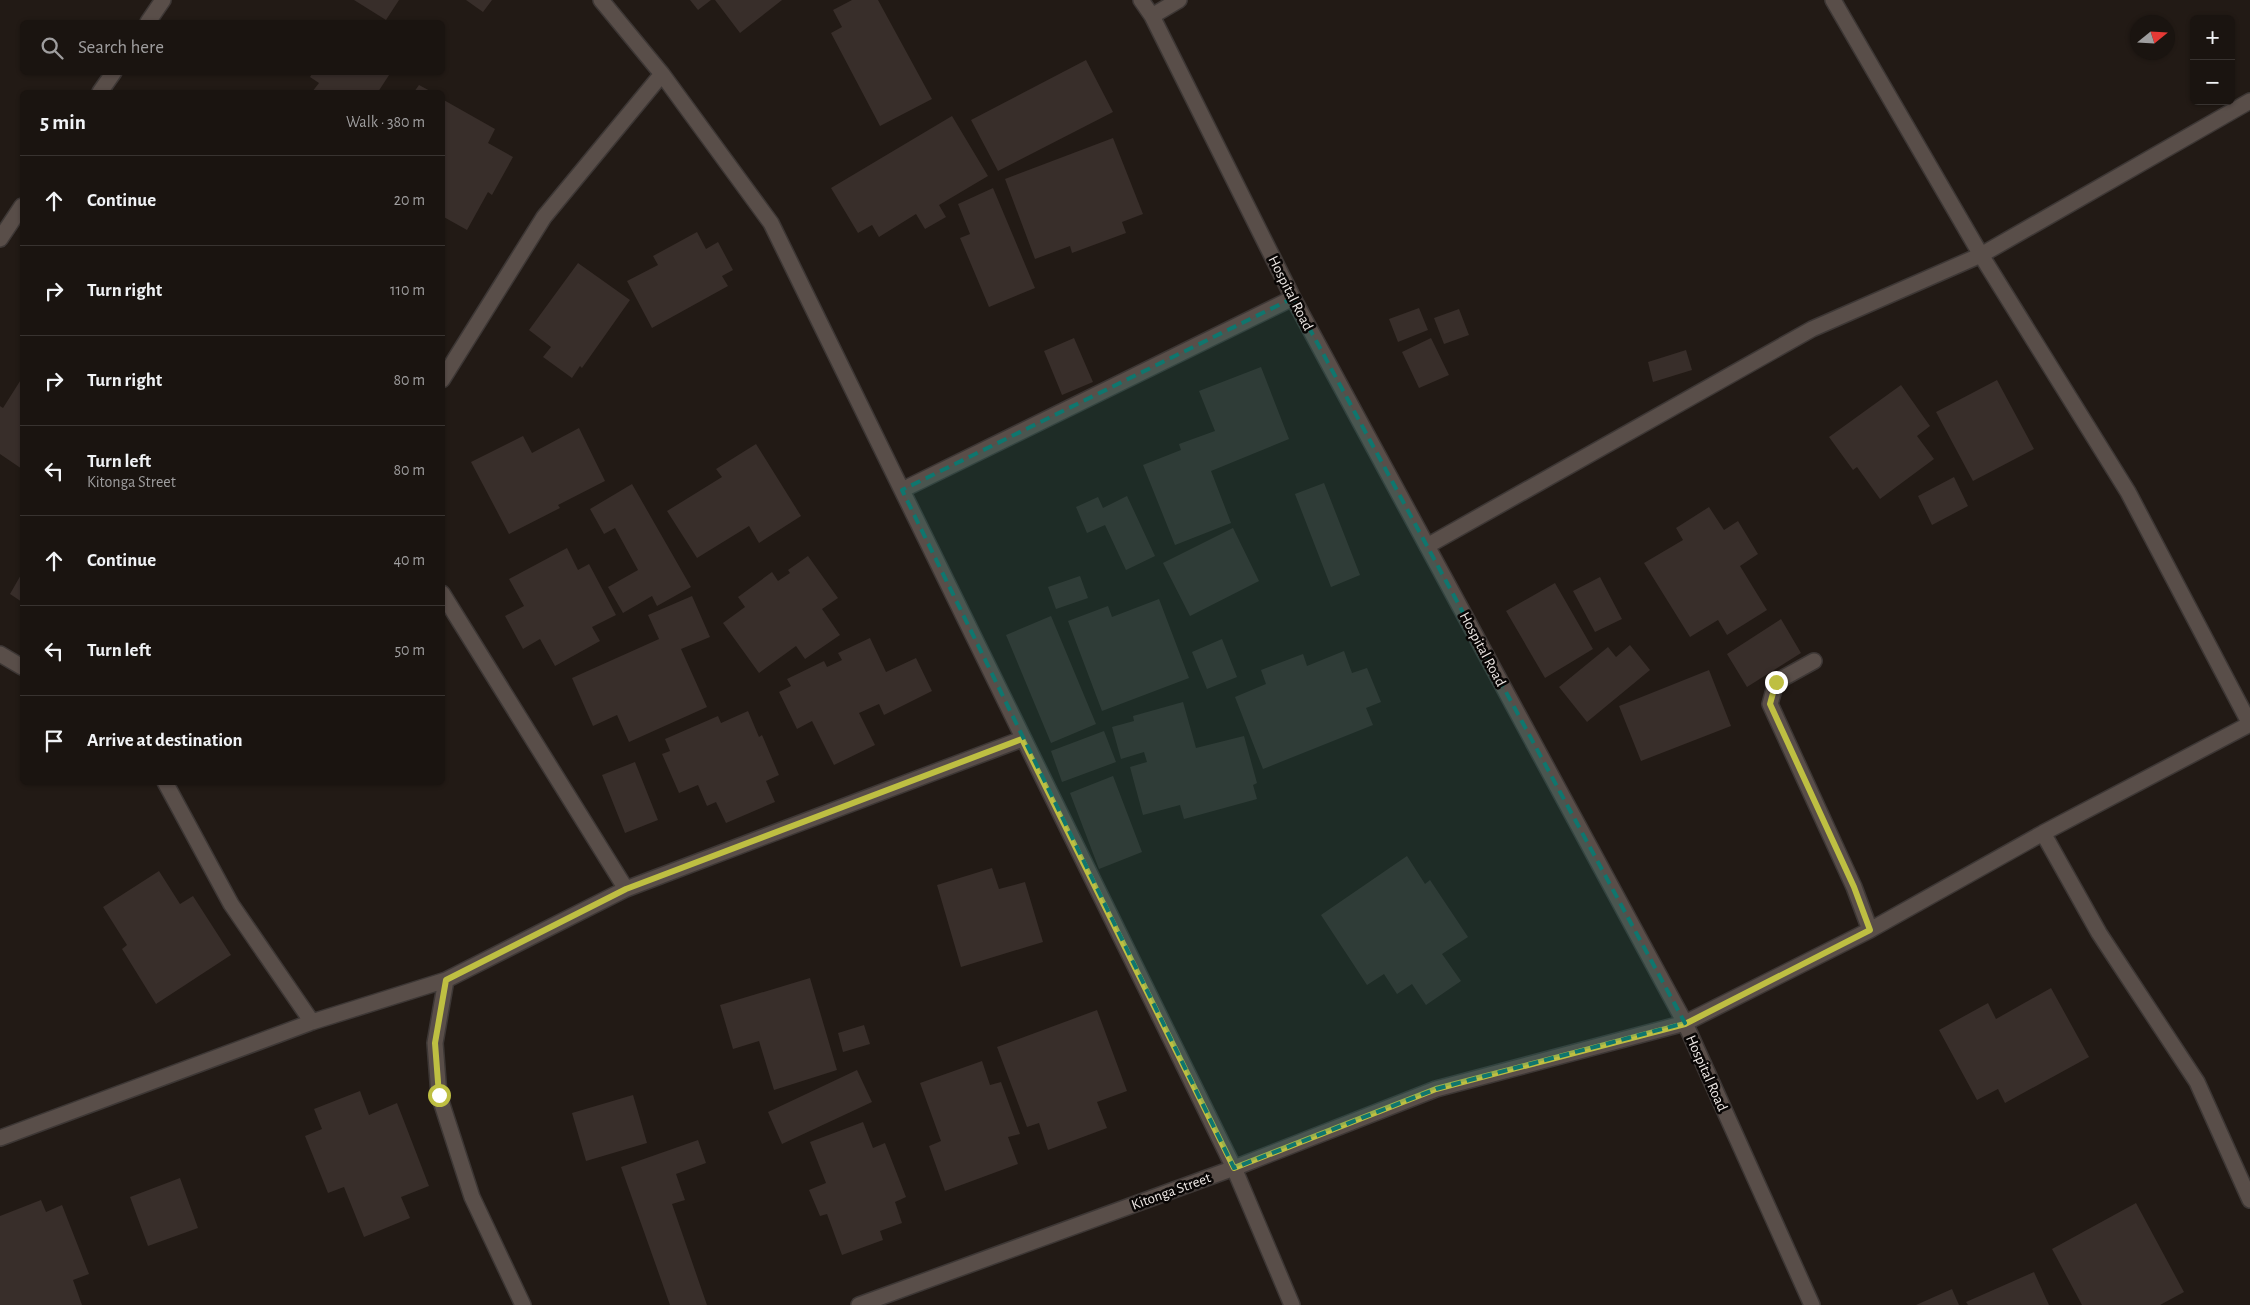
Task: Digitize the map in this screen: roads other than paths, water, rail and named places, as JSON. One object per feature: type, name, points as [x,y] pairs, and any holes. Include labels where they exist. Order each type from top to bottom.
[{"type":"street","points":[[149,20],[163,0]]},
{"type":"street","points":[[601,0],[662,74],[771,223],[1022,739],[1234,1168],[1292,1305]]},
{"type":"street","name":"Hospital Road","points":[[1141,0],[1152,16],[1293,298],[1685,1024],[1812,1305]]},
{"type":"street","points":[[1152,16],[1180,0]]},
{"type":"street","points":[[1832,0],[1981,255],[2128,492],[2250,724]]},
{"type":"street","points":[[445,375],[544,217],[662,74]]},
{"type":"street","points":[[101,90],[112,75]]},
{"type":"street","points":[[1427,546],[1812,329],[1981,255],[2250,101]]},
{"type":"street","points":[[0,239],[20,209]]},
{"type":"street","points":[[902,490],[1293,298]]},
{"type":"street","points":[[445,598],[626,889]]},
{"type":"street","points":[[0,654],[20,666]]},
{"type":"street","points":[[1814,661],[1776,682],[1770,704],[1854,887],[1870,930]]},
{"type":"street","name":"Kitonga Street","points":[[859,1305],[1234,1168],[1436,1089],[1685,1024],[1870,930],[2044,833],[2250,724]]},
{"type":"street","points":[[0,1138],[312,1022],[446,980],[626,889],[1022,739]]},
{"type":"street","points":[[167,785],[231,904],[312,1022]]},
{"type":"street","points":[[2044,833],[2099,933],[2197,1082],[2250,1200]]},
{"type":"street","points":[[446,980],[435,1043],[439,1095],[472,1197],[523,1305]]}]
